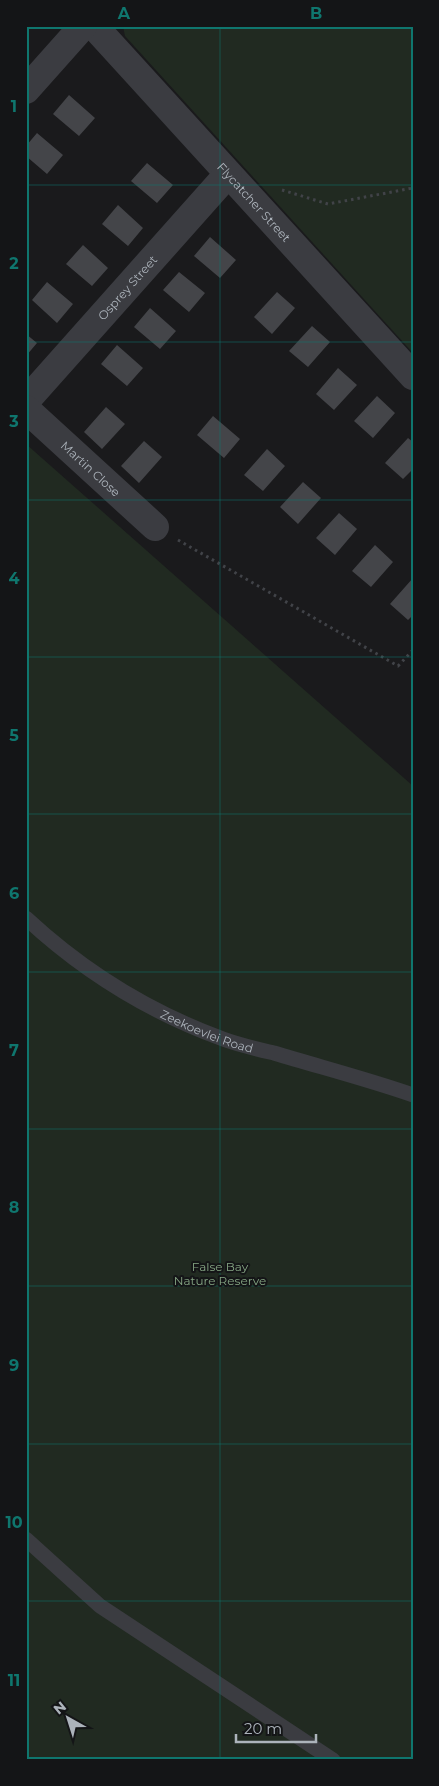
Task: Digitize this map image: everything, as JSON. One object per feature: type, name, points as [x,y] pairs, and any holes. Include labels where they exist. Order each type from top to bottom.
[{"type":"street","points":[[26,90],[83,26]]},
{"type":"street","name":"Flycatcher Street","points":[[94,26],[413,376]]},
{"type":"street","name":"Osprey Street","points":[[26,401],[228,174]]},
{"type":"street","name":"Martin Close","points":[[26,409],[155,527]]},
{"type":"lane","name":"Zeekoevlei Road","points":[[26,918],[86,968],[144,1004],[179,1021],[224,1039],[413,1095]]},
{"type":"lane","points":[[26,1539],[100,1606],[333,1760]]},
{"type":"path","points":[[274,188],[328,204],[413,188]]},
{"type":"path","points":[[155,527],[398,666],[413,650]]},
{"type":"green space","points":[[123,26],[413,26],[413,353],[125,36]]},
{"type":"green space","name":"False Bay Nature Reserve","points":[[26,444],[413,786],[413,1760],[26,1760]]},
{"type":"building","points":[[69,95],[95,118],[79,136],[53,114]]},
{"type":"building","points":[[37,133],[63,155],[47,174],[26,156],[26,146]]},
{"type":"building","points":[[147,163],[173,185],[157,203],[131,181]]},
{"type":"building","points":[[118,205],[143,228],[128,246],[102,224]]},
{"type":"building","points":[[210,237],[236,260],[220,278],[194,256]]},
{"type":"building","points":[[83,245],[108,268],[92,286],[66,264]]},
{"type":"building","points":[[179,272],[205,293],[189,312],[163,290]]},
{"type":"building","points":[[47,282],[73,304],[57,323],[32,300]]},
{"type":"building","points":[[277,292],[295,308],[272,334],[254,317]]},
{"type":"building","points":[[150,308],[176,331],[160,349],[134,327]]},
{"type":"building","points":[[312,326],[330,342],[308,367],[289,351]]},
{"type":"building","points":[[26,334],[37,343],[26,356]]},
{"type":"building","points":[[117,345],[143,368],[127,386],[101,364]]},
{"type":"building","points":[[338,368],[357,385],[334,410],[316,394]]},
{"type":"building","points":[[377,396],[395,413],[373,438],[354,421]]},
{"type":"building","points":[[106,407],[125,424],[102,449],[84,432]]},
{"type":"building","points":[[213,416],[240,439],[224,458],[197,435]]},
{"type":"building","points":[[408,438],[413,442],[413,469],[403,479],[385,463]]},
{"type":"building","points":[[144,441],[162,457],[139,483],[121,466]]},
{"type":"building","points":[[267,449],[285,466],[263,491],[244,475]]},
{"type":"building","points":[[303,482],[321,498],[298,524],[280,507]]},
{"type":"building","points":[[339,513],[357,529],[335,555],[316,538]]},
{"type":"building","points":[[375,545],[393,562],[371,587],[352,571]]},
{"type":"building","points":[[413,578],[413,615],[408,620],[390,604]]}]
